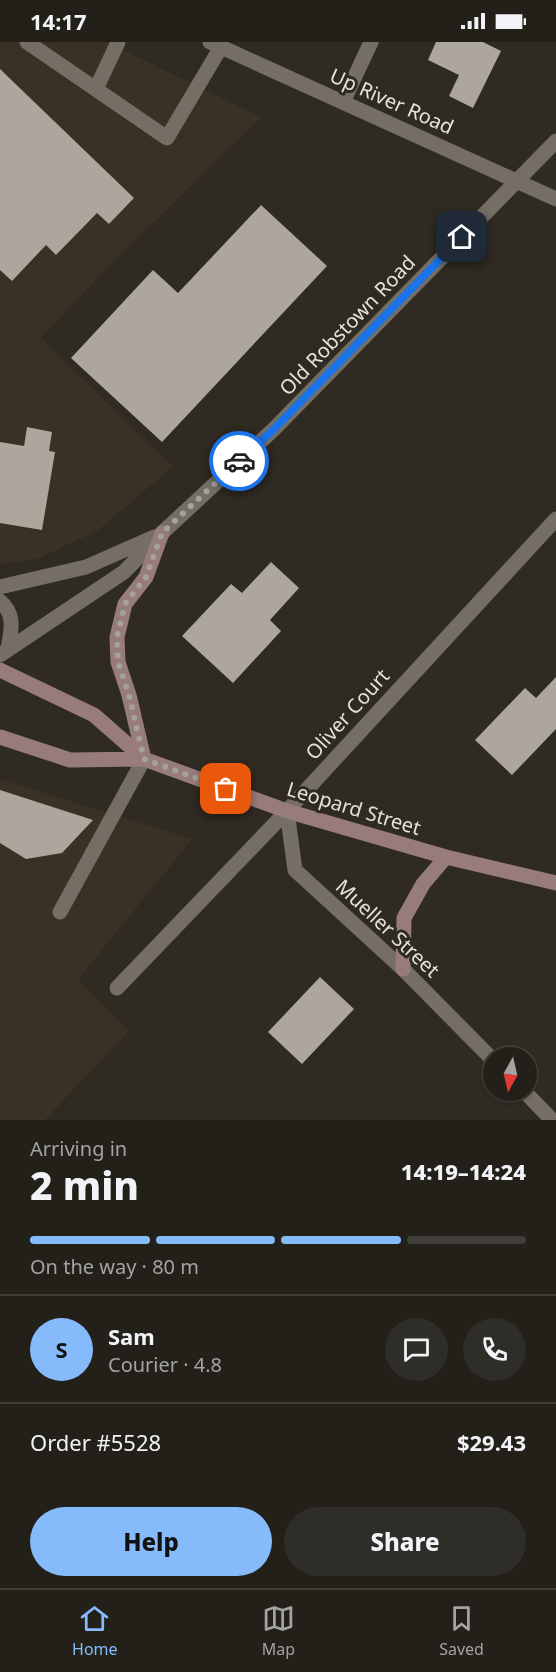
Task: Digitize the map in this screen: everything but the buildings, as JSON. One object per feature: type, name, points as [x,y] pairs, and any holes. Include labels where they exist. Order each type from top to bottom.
[{"type":"main road","points":[[144,759],[129,695],[118,662],[117,637],[125,604],[146,577],[162,533]]},
{"type":"main road","name":"Leopard Street","points":[[0,670],[94,715],[144,759]]},
{"type":"main road","name":"Leopard Street","points":[[0,737],[70,760],[144,759],[287,810],[446,857],[556,883]]},
{"type":"main road","points":[[403,969],[404,918],[423,884],[446,857]]},
{"type":"street","points":[[27,42],[167,138],[215,44]]},
{"type":"street","points":[[96,89],[118,42]]},
{"type":"street","points":[[343,102],[371,42]]},
{"type":"street","name":"Up River Road","points":[[215,44],[556,199]]},
{"type":"street","name":"Old Robstown Road","points":[[4,652],[124,572],[162,533],[274,429],[556,141]]},
{"type":"street","name":"Oliver Court","points":[[117,988],[287,810],[556,519]]},
{"type":"street","name":"Old Robstown Road","points":[[0,587],[86,567],[162,533]]},
{"type":"street","points":[[0,600],[6,605],[12,622],[4,652]]},
{"type":"street","points":[[60,912],[144,759]]},
{"type":"street","name":"Mueller Street","points":[[287,810],[295,870],[403,969],[483,1050]]},
{"type":"street","points":[[534,1101],[552,1120]]},
{"type":"shaded area","points":[[0,42],[107,42],[261,117],[109,266],[41,338],[173,467],[97,531],[37,559],[0,564]]},
{"type":"shaded area","points":[[0,779],[192,839],[78,980],[129,1031],[45,1120],[0,1120]]},
{"type":"way so far","points":[[226,789],[144,759],[129,695],[118,662],[117,637],[125,604],[146,577],[162,533],[239,461]]},
{"type":"route","points":[[239,461],[274,429],[462,237]]}]
